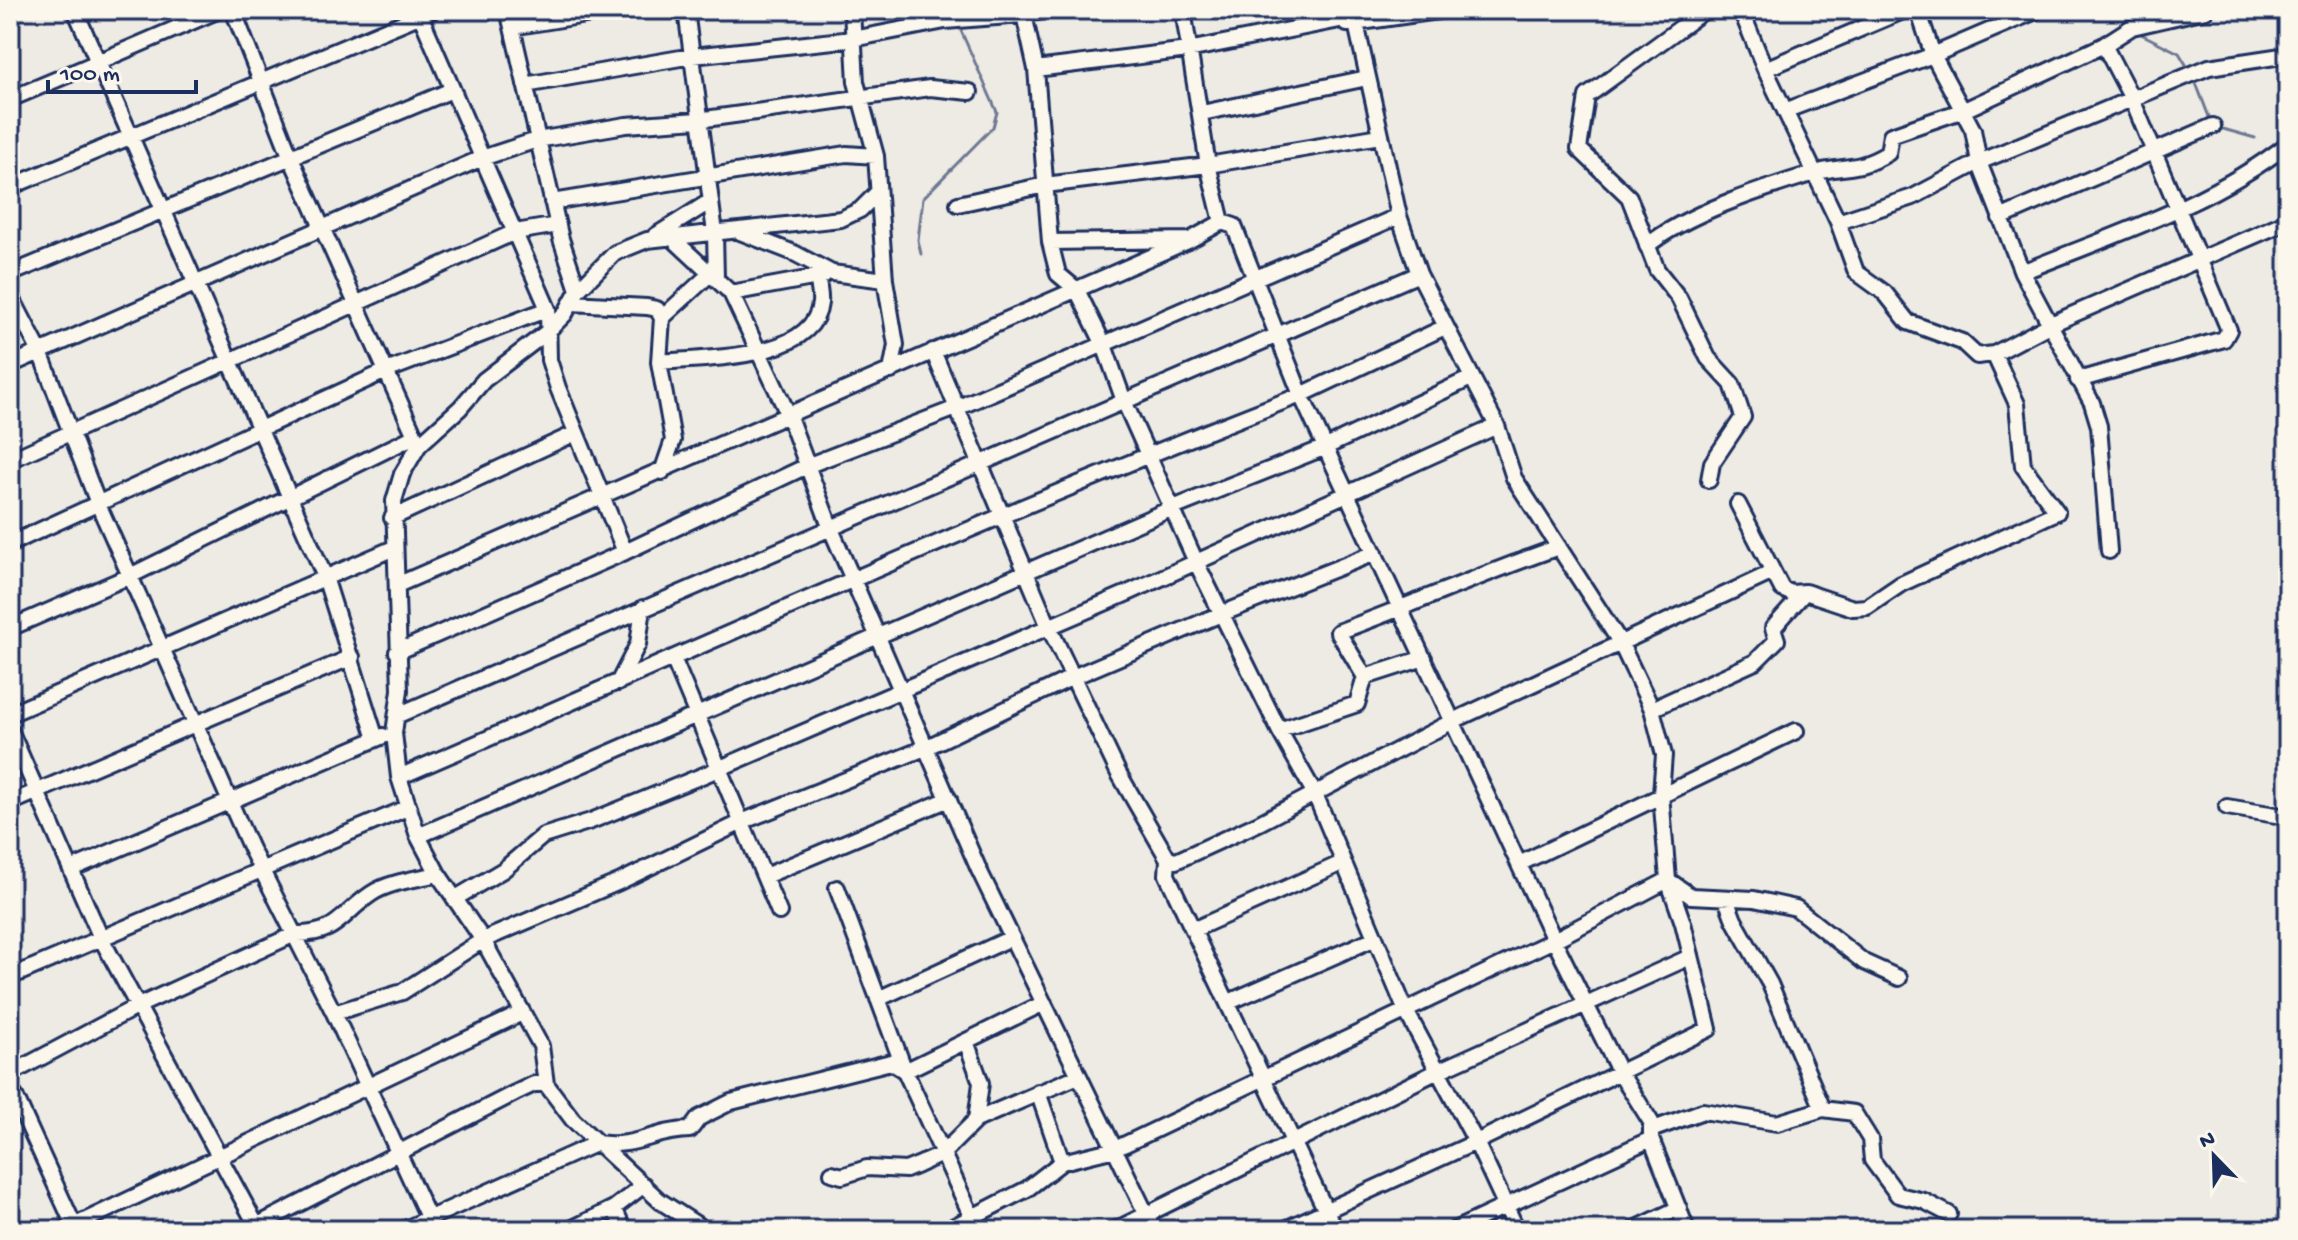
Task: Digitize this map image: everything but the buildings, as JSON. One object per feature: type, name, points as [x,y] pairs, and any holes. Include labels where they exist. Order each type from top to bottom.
[{"type":"street","points":[[75,10],[325,577],[376,739]]},
{"type":"street","points":[[10,99],[219,10]]},
{"type":"street","points":[[233,10],[291,158],[417,441],[402,474],[392,518],[397,585],[398,715],[394,733],[399,777],[407,808],[438,874],[483,940],[541,1046],[546,1084],[573,1120],[660,1201],[705,1230]]},
{"type":"street","points":[[508,10],[575,296]]},
{"type":"street","points":[[512,27],[617,10]]},
{"type":"street","points":[[662,318],[713,275],[715,233],[686,10]]},
{"type":"street","points":[[852,10],[859,98],[876,156],[885,280],[896,345],[891,371]]},
{"type":"street","points":[[525,85],[692,56],[853,39],[945,21],[1050,10]]},
{"type":"street","points":[[1183,10],[1208,165],[1222,222]]},
{"type":"street","points":[[1036,69],[1188,50],[1352,17],[1445,10]]},
{"type":"street","points":[[1705,10],[1587,96],[1579,149],[1629,197],[1639,216],[1657,270],[1679,298],[1708,358],[1732,384],[1743,417],[1712,463],[1709,480]]},
{"type":"street","points":[[1741,10],[1765,69],[1838,222],[1856,272],[1885,293],[1908,322],[1962,342],[1977,356],[1994,354],[2051,324],[2288,221]]},
{"type":"street","points":[[1765,69],[1905,10]]},
{"type":"street","points":[[1918,10],[1933,55],[1973,130],[1979,162],[2022,272],[2092,403],[2099,426],[2109,551]]},
{"type":"street","points":[[1787,110],[1933,55],[2038,10]]},
{"type":"street","points":[[1647,246],[1664,231],[1814,173],[1866,167],[1888,153],[1891,135],[1964,110],[2104,45],[2132,27],[2206,10]]},
{"type":"street","points":[[10,187],[423,12],[452,90],[548,309],[549,360],[625,552]]},
{"type":"street","points":[[1023,13],[1036,69],[1050,242],[1058,274],[1077,290],[1104,345],[1124,401],[1196,562],[1279,730],[1315,794],[1373,939],[1405,1009],[1476,1142],[1517,1230]]},
{"type":"street","points":[[1283,1230],[1325,1208],[1476,1142],[1709,1029],[1676,899],[1668,880],[1661,794],[1664,755],[1652,709],[1620,642],[1514,478],[1497,426],[1419,274],[1399,216],[1352,17]]},
{"type":"street","points":[[2078,380],[2229,335],[2180,208],[2131,97],[2104,45]]},
{"type":"street","points":[[1838,222],[1913,197],[1979,162],[2209,67],[2288,55]]},
{"type":"street","points":[[1202,113],[1367,78]]},
{"type":"street","points":[[10,365],[482,158],[537,140],[626,125],[698,120],[930,88],[970,92]]},
{"type":"street","points":[[10,274],[452,90]]},
{"type":"street","points":[[2000,218],[2213,126]]},
{"type":"street","points":[[958,204],[1045,185],[1208,165],[1380,136]]},
{"type":"street","points":[[2022,272],[2180,208],[2244,177],[2288,144]]},
{"type":"street","points":[[552,202],[633,186],[708,178],[846,154],[876,156]]},
{"type":"street","points":[[647,240],[841,219],[860,210],[877,193]]},
{"type":"street","points":[[10,628],[132,575],[290,498],[417,441],[460,408],[484,380],[547,332],[615,253],[647,240],[709,202]]},
{"type":"street","points":[[397,652],[625,552],[809,465],[959,407],[1254,282],[1399,216]]},
{"type":"street","points":[[397,585],[1077,290],[1190,240],[1222,222],[1234,226],[1301,395],[1521,863],[1554,940],[1619,1071],[1640,1100],[1687,1230]]},
{"type":"street","points":[[10,460],[515,232],[558,225]]},
{"type":"street","points":[[738,231],[794,253],[825,276]]},
{"type":"street","points":[[672,238],[731,293],[788,414],[831,529],[925,748],[1011,938],[1154,1230]]},
{"type":"street","points":[[1050,242],[1190,240]]},
{"type":"street","points":[[398,715],[1419,274]]},
{"type":"street","points":[[731,293],[825,276],[885,280]]},
{"type":"street","points":[[659,362],[759,353],[802,333],[814,319],[825,276]]},
{"type":"street","points":[[10,294],[40,352],[99,506],[132,575],[160,648],[198,723],[263,871],[334,1013],[431,1224]]},
{"type":"street","points":[[575,296],[657,309],[662,318],[659,362],[673,440],[662,472]]},
{"type":"street","points":[[10,544],[99,506],[386,371],[548,309]]},
{"type":"street","points":[[399,777],[1149,453],[1301,395],[1445,327]]},
{"type":"street","points":[[933,351],[1049,627],[1118,772],[1168,859],[1167,875],[1335,1230]]},
{"type":"street","points":[[1738,504],[1771,573],[1782,589],[1791,593],[1805,592],[1853,608],[1867,607],[1901,584],[2057,512],[2023,466],[2017,404],[1994,354]]},
{"type":"street","points":[[418,836],[1173,508],[1326,447],[1471,378]]},
{"type":"street","points":[[454,899],[503,870],[543,836],[591,821],[704,775],[1049,627],[1497,426]]},
{"type":"street","points":[[392,518],[576,433]]},
{"type":"street","points":[[1279,730],[1357,704],[1365,677],[1338,632],[1401,609],[1471,577],[1559,547]]},
{"type":"street","points":[[10,714],[394,548]]},
{"type":"street","points":[[334,1013],[402,992],[483,940],[619,882],[744,821],[925,748],[1073,677],[1221,614],[1375,553]]},
{"type":"street","points":[[1168,859],[1176,861],[1315,794],[1453,721],[1771,573]]},
{"type":"street","points":[[1652,709],[1755,662],[1777,640],[1773,628],[1805,592]]},
{"type":"street","points":[[617,683],[638,644],[643,608]]},
{"type":"street","points":[[10,803],[352,657]]},
{"type":"street","points":[[673,658],[744,821],[779,912]]},
{"type":"street","points":[[1365,677],[1424,658]]},
{"type":"street","points":[[10,730],[101,938],[255,1229],[534,1084],[546,1084]]},
{"type":"street","points":[[1521,863],[1796,731]]},
{"type":"street","points":[[71,869],[230,799],[394,733]]},
{"type":"street","points":[[765,876],[949,799]]},
{"type":"street","points":[[2227,807],[2288,817]]},
{"type":"street","points":[[10,977],[407,808]]},
{"type":"street","points":[[1195,929],[1342,863]]},
{"type":"street","points":[[10,1074],[138,1006],[295,934],[322,933],[371,893],[438,874]]},
{"type":"street","points":[[1668,880],[1691,896],[1754,899],[1796,908],[1864,962],[1899,978]]},
{"type":"street","points":[[947,1230],[975,1224],[1062,1162],[1115,1149],[1554,940],[1668,880]]},
{"type":"street","points":[[837,888],[905,1071],[975,1224]]},
{"type":"street","points":[[1726,899],[1734,920],[1770,984],[1823,1109]]},
{"type":"street","points":[[878,999],[1011,938]]},
{"type":"street","points":[[1229,1002],[1373,939]]},
{"type":"street","points":[[1115,1230],[1294,1145],[1438,1071],[1690,957]]},
{"type":"street","points":[[905,1071],[1044,1003]]},
{"type":"street","points":[[10,1094],[15,1096],[72,1229],[522,1013]]},
{"type":"street","points":[[966,1041],[981,1083],[976,1120]]},
{"type":"street","points":[[403,1230],[431,1224],[597,1143],[622,1147],[658,1134],[690,1130],[699,1118],[731,1102],[760,1097],[872,1065],[891,1062],[905,1071]]},
{"type":"street","points":[[832,1173],[842,1176],[867,1168],[906,1170],[942,1154],[976,1120],[1078,1076]]},
{"type":"street","points":[[1038,1092],[1062,1162]]},
{"type":"street","points":[[1454,1230],[1703,1111],[1777,1123],[1823,1109],[1854,1113],[1860,1118],[1870,1139],[1872,1160],[1898,1195],[1924,1201],[1949,1214]]},
{"type":"street","points":[[569,1230],[614,1208],[644,1185]]},
{"type":"street","points":[[614,1208],[624,1230]]},
{"type":"street","points":[[1633,1230],[1679,1208]]},
{"type":"waterway","points":[[2126,10],[2130,23]]},
{"type":"waterway","points":[[921,254],[918,240],[923,198],[993,127],[997,112],[958,24]]},
{"type":"waterway","points":[[2137,32],[2179,53],[2190,71]]},
{"type":"waterway","points":[[2194,78],[2211,122]]},
{"type":"waterway","points":[[2216,127],[2255,138]]}]
